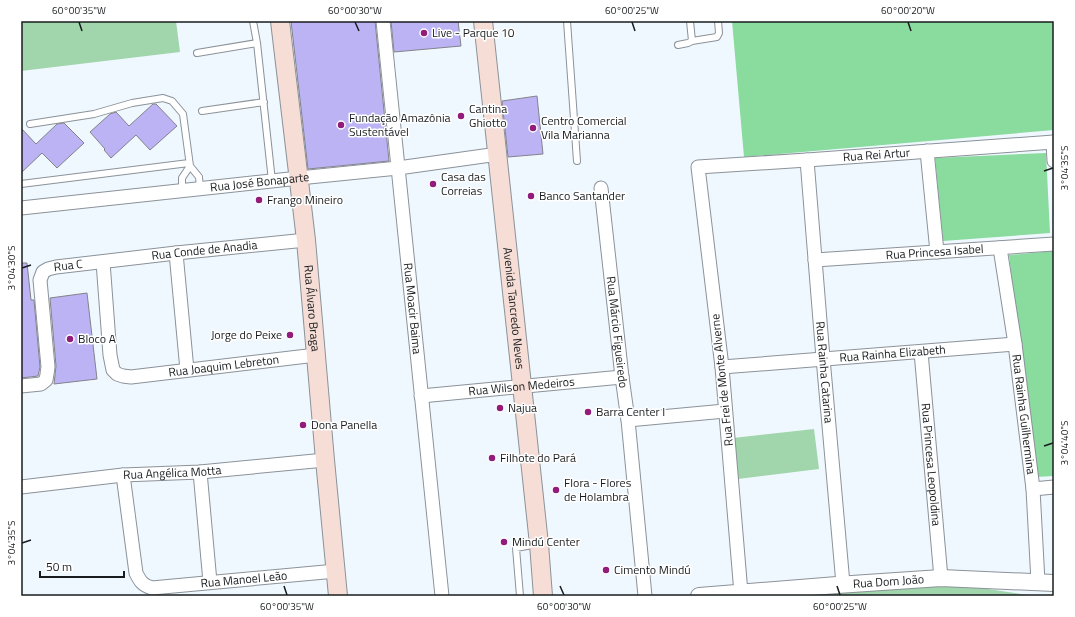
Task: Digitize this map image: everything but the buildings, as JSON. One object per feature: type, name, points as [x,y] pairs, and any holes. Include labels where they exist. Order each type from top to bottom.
[{"type":"main road","name":"Rua Álvaro Braga","points":[[280,21],[306,240],[324,460],[338,596]]},
{"type":"main road","name":"Avenida Tancredo Neves","points":[[483,21],[544,596]]},
{"type":"street","name":"Rua Moacir Baima","points":[[383,21],[442,596]]},
{"type":"street","name":"Rua Rei Artur","points":[[698,167],[1054,142]]},
{"type":"street","points":[[1054,142],[1054,161]]},
{"type":"street","points":[[927,151],[936,252]]},
{"type":"street","name":"Rua José Bonaparte","points":[[21,208],[398,168],[498,154]]},
{"type":"street","name":"Rua Rainha Catarina","points":[[807,160],[840,586]]},
{"type":"street","name":"Rua Frei de Monte Alverne","points":[[698,167],[722,367],[741,593]]},
{"type":"street","name":"Rua Márcio Figueiredo","points":[[602,188],[628,420],[644,596]]},
{"type":"street","name":"Rua Conde de Anadia","points":[[103,262],[306,240]]},
{"type":"street","name":"Rua Princesa Isabel","points":[[815,260],[1054,244]]},
{"type":"street","name":"Rua Rainha Guilhermina","points":[[1000,248],[1015,344],[1033,489],[1038,582]]},
{"type":"street","points":[[176,253],[187,370]]},
{"type":"street","name":"Rua Joaquim Lebreton","points":[[103,262],[110,355],[113,370],[117,374],[131,376],[316,355]]},
{"type":"street","name":"Rua C","points":[[21,386],[41,384],[46,380],[48,367],[40,280],[43,272],[48,269],[103,262]]},
{"type":"street","name":"Rua Rainha Elizabeth","points":[[722,367],[1015,344]]},
{"type":"street","name":"Rua Princesa Leopoldina","points":[[921,352],[941,578]]},
{"type":"street","name":"Rua Wilson Medeiros","points":[[421,396],[622,377]]},
{"type":"street","points":[[628,420],[725,411]]},
{"type":"street","name":"Rua Angélica Motta","points":[[21,487],[123,475],[200,472],[324,460]]},
{"type":"street","points":[[200,472],[210,582]]},
{"type":"street","name":"Rua Manoel Leão","points":[[123,475],[136,573],[140,581],[145,586],[152,588],[336,571]]},
{"type":"street","points":[[1033,489],[1054,487]]},
{"type":"street","name":"Rua Dom João","points":[[699,596],[941,578],[1054,583]]},
{"type":"lane","points":[[254,21],[272,181]]},
{"type":"lane","points":[[567,21],[577,160]]},
{"type":"lane","points":[[690,21],[692,41]]},
{"type":"lane","points":[[678,45],[717,37],[719,33],[718,21]]},
{"type":"lane","points":[[197,53],[257,43]]},
{"type":"lane","points":[[30,124],[94,114],[132,103],[163,98],[172,101],[183,114],[190,164],[199,177],[200,188]]},
{"type":"lane","points":[[202,111],[264,102]]},
{"type":"lane","points":[[21,184],[190,164]]},
{"type":"lane","points":[[182,190],[182,178],[190,164]]},
{"type":"lane","points":[[520,596],[516,548],[539,544]]},
{"type":"green space","points":[[21,21],[176,21],[180,52],[21,71]]},
{"type":"green space","points":[[732,21],[1054,21],[1054,130],[744,157]]},
{"type":"green space","points":[[1046,153],[1050,233],[943,241],[935,158]]},
{"type":"green space","points":[[1054,251],[1054,476],[1035,477],[1009,255]]},
{"type":"green space","points":[[814,429],[819,469],[738,479],[733,438]]},
{"type":"green space","points":[[941,582],[1034,596],[781,596]]},
{"type":"place","name":"Live - Parque 10","points":[[424,33]]},
{"type":"place","name":"Cantina Ghiotto","points":[[461,116]]},
{"type":"place","name":"Fundação Amazônia Sustentável","points":[[341,125]]},
{"type":"place","name":"Centro Comercial Vila Marianna","points":[[533,128]]},
{"type":"place","name":"Casa das Correias","points":[[433,184]]},
{"type":"place","name":"Banco Santander","points":[[531,196]]},
{"type":"place","name":"Frango Mineiro","points":[[259,200]]},
{"type":"place","name":"Jorge do Peixe","points":[[290,335]]},
{"type":"place","name":"Bloco A","points":[[70,339]]},
{"type":"place","name":"Najua","points":[[500,408]]},
{"type":"place","name":"Barra Center I","points":[[588,412]]},
{"type":"place","name":"Dona Panella","points":[[303,425]]},
{"type":"place","name":"Filhote do Pará","points":[[492,458]]},
{"type":"place","name":"Flora - Flores de Holambra","points":[[556,490]]},
{"type":"place","name":"Mindú Center","points":[[504,542]]},
{"type":"place","name":"Cimento Mindú","points":[[606,570]]}]
